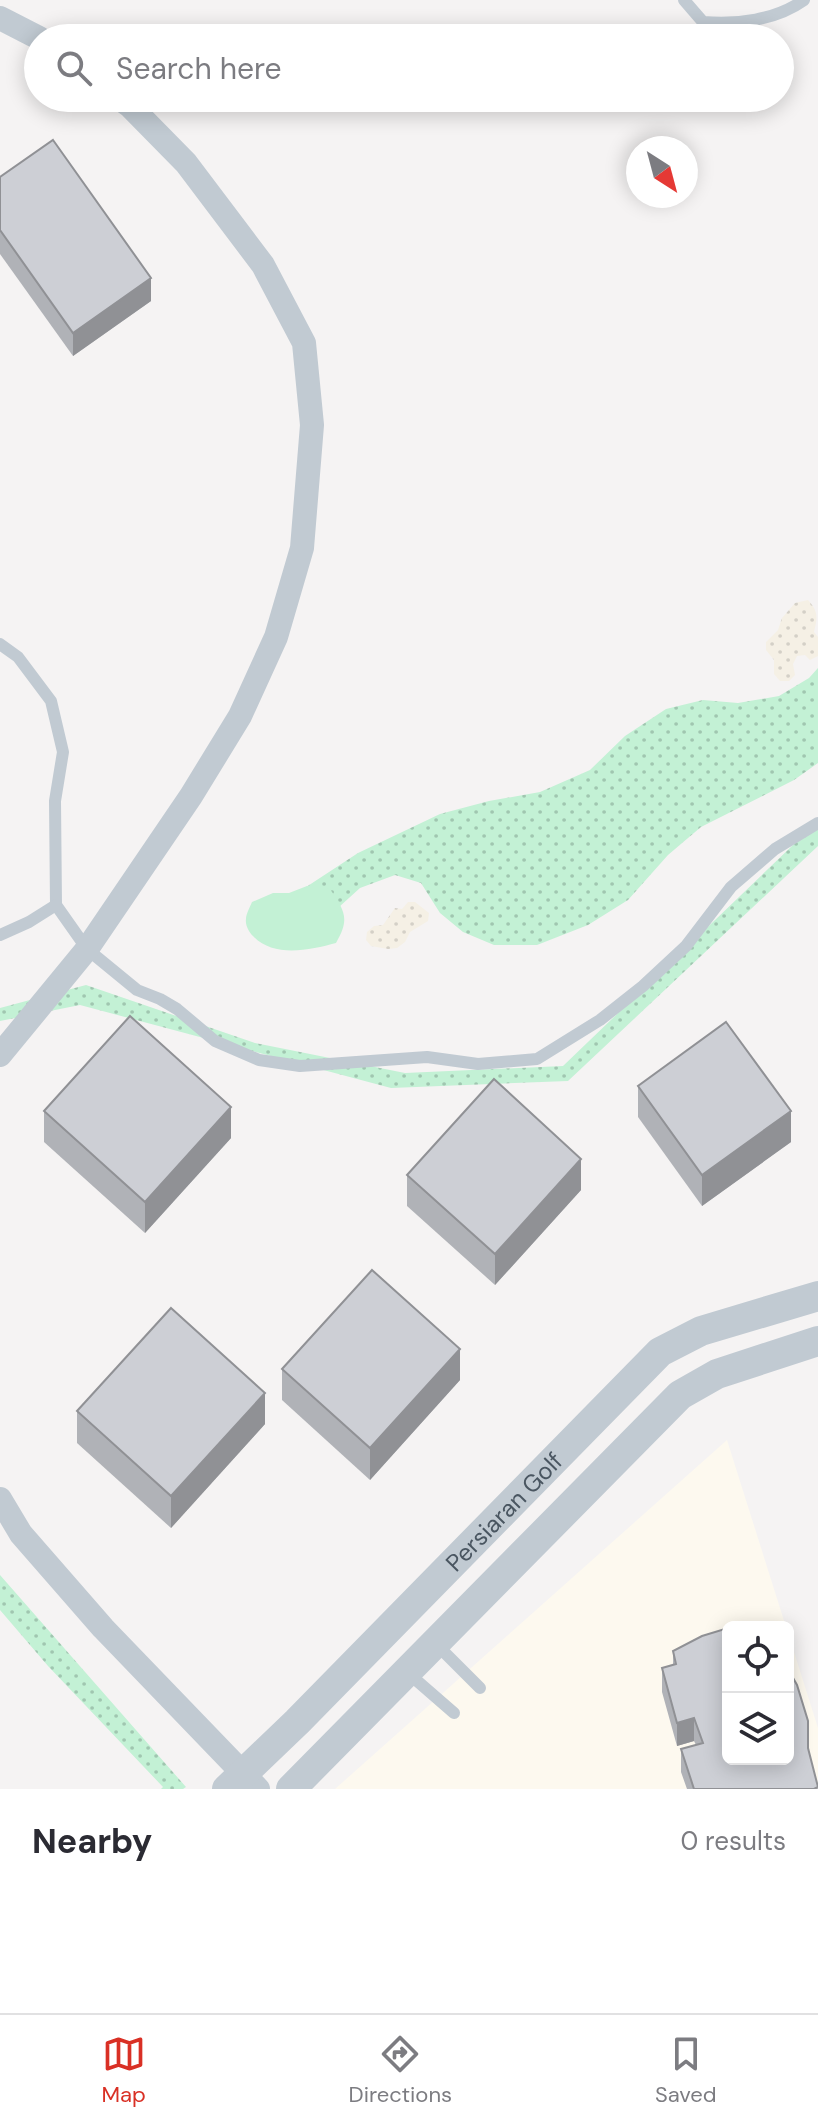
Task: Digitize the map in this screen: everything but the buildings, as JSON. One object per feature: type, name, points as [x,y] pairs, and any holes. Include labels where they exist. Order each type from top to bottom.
[{"type":"street","points":[[0,18],[24,30]]},
{"type":"street","points":[[0,1055],[87,949],[191,796],[240,716],[276,637],[302,548],[312,425],[304,343],[263,265],[186,163],[136,112]]},
{"type":"street","name":"Persiaran Golf","points":[[242,1784],[297,1722],[660,1352],[701,1331],[818,1296]]},
{"type":"street","name":"Persiaran Golf","points":[[291,1789],[680,1395],[717,1374],[818,1341]]},
{"type":"street","points":[[0,1499],[21,1534],[242,1784]]},
{"type":"lane","points":[[684,0],[703,22],[729,24],[756,20],[804,0]]},
{"type":"lane","points":[[0,644],[18,657],[51,701],[63,752],[55,801],[56,905],[87,949],[137,990],[177,1009],[215,1041],[259,1060],[300,1066],[427,1057],[478,1064],[537,1059],[600,1020],[643,986],[686,946],[731,887],[775,849],[818,823]]},
{"type":"lane","points":[[0,935],[56,905]]},
{"type":"lane","points":[[436,1644],[480,1688]]},
{"type":"lane","points":[[408,1672],[454,1713]]},
{"type":"shaded area","points":[[727,1440],[784,1621],[722,1621],[722,1765],[794,1765],[794,1652],[818,1728],[818,1789],[335,1789]]},
{"type":"green space","points":[[818,668],[818,763],[794,780],[701,827],[668,855],[628,900],[588,925],[537,945],[494,945],[463,932],[440,913],[421,883],[395,875],[360,888],[328,917],[297,893],[358,853],[440,814],[540,792],[590,770],[625,736],[666,709],[703,700],[738,703],[779,696],[809,678]]},
{"type":"green space","points":[[818,821],[818,846],[568,1081],[391,1088],[80,1005],[0,1021],[0,1008],[86,985],[255,1043],[405,1073],[563,1066]]},
{"type":"green space","points":[[307,886],[330,889],[339,903],[344,921],[336,943],[304,950],[281,950],[261,943],[246,921],[252,902],[273,893],[289,893]]},
{"type":"green space","points":[[0,1575],[186,1787],[161,1789],[163,1787],[48,1666],[0,1610]]},
{"type":"sand","points":[[808,600],[816,614],[814,632],[818,637],[818,656],[810,660],[805,655],[797,656],[793,664],[795,675],[789,681],[780,681],[774,674],[774,660],[766,650],[766,642],[778,630],[782,618],[795,603]]},
{"type":"sand","points":[[408,902],[415,902],[429,913],[428,921],[410,932],[405,942],[397,948],[371,946],[366,940],[367,932],[374,926],[383,925],[395,908],[402,909]]}]
